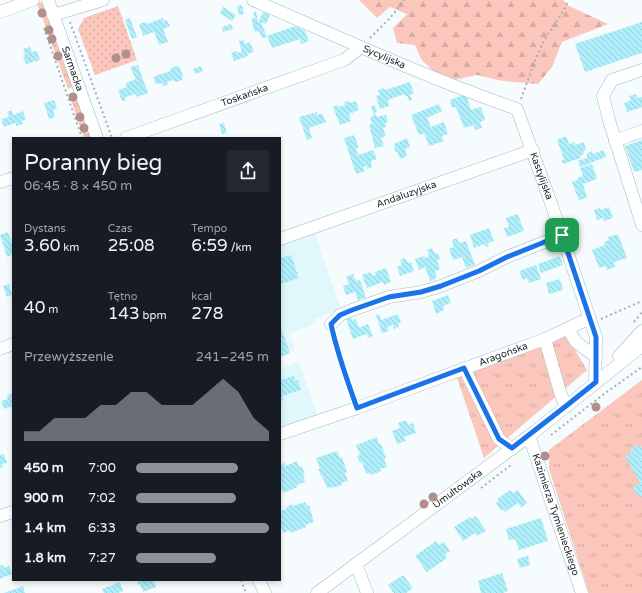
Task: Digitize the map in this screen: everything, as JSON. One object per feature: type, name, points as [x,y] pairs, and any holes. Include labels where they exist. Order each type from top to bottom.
[{"type":"street","points":[[0,12],[33,0]]},
{"type":"street","name":"Sarmacka","points":[[48,0],[97,137]]},
{"type":"street","points":[[53,15],[103,0]]},
{"type":"street","name":"Sycylijska","points":[[253,0],[472,94],[517,109]]},
{"type":"street","name":"Toskańska","points":[[129,137],[344,60],[361,47]]},
{"type":"street","points":[[642,70],[612,80],[603,96],[615,141],[636,189],[642,225]]},
{"type":"street","name":"Kastylijska","points":[[517,109],[533,150],[596,337],[596,382]]},
{"type":"street","points":[[615,141],[642,131]]},
{"type":"street","name":"Andaluzyjska","points":[[281,238],[533,150]]},
{"type":"street","points":[[0,182],[12,178]]},
{"type":"street","points":[[331,324],[340,315],[352,310],[389,297],[421,292],[441,286],[562,235]]},
{"type":"street","name":"Aragońska","points":[[281,434],[357,408],[590,321]]},
{"type":"street","points":[[568,329],[576,342],[596,356]]},
{"type":"street","name":"Umultowska","points":[[596,382],[642,331]]},
{"type":"street","points":[[545,339],[560,392],[566,406]]},
{"type":"street","points":[[0,349],[12,344]]},
{"type":"street","name":"Umultowska","points":[[317,593],[529,436],[642,346]]},
{"type":"street","points":[[464,368],[499,439],[512,448]]},
{"type":"street","name":"Kazimierza Tymienieckiego","points":[[529,436],[582,593]]},
{"type":"street","points":[[0,516],[12,512]]},
{"type":"street","points":[[356,564],[367,593]]},
{"type":"street","points":[[259,581],[265,593]]},
{"type":"path","points":[[361,47],[391,17],[404,0]]},
{"type":"path","points":[[517,109],[542,44],[568,0]]},
{"type":"path","points":[[66,12],[112,137]]},
{"type":"path","points":[[42,22],[82,137]]},
{"type":"path","points":[[590,321],[642,301]]},
{"type":"path","points":[[331,324],[336,348],[357,408]]},
{"type":"path","points":[[242,581],[246,593]]},
{"type":"shaded area","points":[[314,231],[341,309],[314,319],[316,324],[289,333],[295,350],[290,351],[290,353],[281,357],[281,242]]},
{"type":"shaded area","points":[[299,362],[318,417],[281,430],[281,369]]},
{"type":"green space","points":[[359,0],[563,0],[569,6],[608,24],[562,42],[552,67],[538,84],[503,81],[477,75],[454,80],[433,71],[421,59],[415,45],[397,43],[393,28],[407,14],[390,7],[377,18]]},
{"type":"green space","points":[[40,2],[43,4],[72,86],[68,89],[37,3]]},
{"type":"green space","points":[[118,6],[137,60],[95,75],[78,29],[84,18]]},
{"type":"green space","points":[[69,94],[75,94],[91,137],[84,137]]},
{"type":"green space","points":[[565,333],[587,370],[484,458],[457,378],[541,345]]},
{"type":"green space","points":[[642,380],[642,593],[589,593],[549,469],[549,450]]},
{"type":"building","points":[[242,5],[244,14],[239,15],[237,6]]},
{"type":"building","points":[[223,7],[236,15],[232,21],[220,13]]},
{"type":"building","points":[[256,11],[258,22],[260,21],[263,12],[270,15],[266,24],[261,22],[267,37],[262,38],[259,31],[255,32],[251,19],[255,18],[253,12]]},
{"type":"building","points":[[130,18],[137,37],[132,39],[125,20]]},
{"type":"building","points":[[163,18],[164,21],[167,20],[170,26],[163,29],[168,42],[159,45],[154,32],[143,36],[139,24],[146,22],[147,24]]},
{"type":"building","points":[[642,22],[642,53],[585,72],[575,44]]},
{"type":"building","points":[[231,24],[233,29],[223,32],[222,27]]},
{"type":"building","points":[[295,26],[305,31],[309,41],[301,44],[300,39],[272,48],[267,36]]},
{"type":"building","points":[[244,40],[245,44],[250,42],[254,52],[234,61],[231,53],[237,51],[238,53],[242,52],[239,41]]},
{"type":"building","points":[[30,47],[32,52],[37,51],[40,60],[26,64],[23,56],[25,55],[23,49]]},
{"type":"building","points":[[138,65],[148,93],[137,97],[136,94],[125,97],[126,100],[122,101],[118,90],[127,87],[126,83],[136,79],[130,67]]},
{"type":"building","points":[[177,66],[180,67],[183,76],[182,80],[176,82],[173,80],[167,82],[168,85],[163,86],[162,83],[155,83],[155,76],[170,71],[171,68]]},
{"type":"building","points":[[201,66],[203,71],[195,74],[193,69]]},
{"type":"building","points":[[410,82],[414,93],[410,95],[412,100],[409,101],[407,96],[404,94],[388,100],[389,106],[380,109],[376,96],[380,95],[378,90],[384,88],[385,90]]},
{"type":"building","points":[[636,94],[637,98],[642,97],[642,107],[627,112],[624,103],[631,100],[629,96]]},
{"type":"building","points":[[463,95],[467,97],[471,110],[481,107],[485,120],[480,122],[482,128],[475,130],[474,125],[464,128],[456,107],[452,108],[450,100]]},
{"type":"building","points":[[54,100],[57,108],[53,110],[55,117],[49,119],[44,103]]},
{"type":"building","points":[[348,101],[349,103],[356,101],[359,110],[349,114],[351,121],[340,125],[333,107],[345,105],[344,102]]},
{"type":"building","points":[[439,104],[442,111],[427,118],[431,127],[444,122],[448,134],[442,136],[444,141],[429,146],[424,133],[419,135],[411,115]]},
{"type":"building","points":[[375,105],[377,111],[375,113],[377,117],[386,115],[388,122],[385,123],[386,127],[383,128],[386,136],[381,138],[384,146],[375,148],[369,125],[372,124],[370,117],[374,116],[371,106]]},
{"type":"building","points":[[12,110],[13,115],[23,111],[26,120],[22,121],[23,124],[16,126],[16,123],[4,127],[1,119],[9,117],[7,112]]},
{"type":"building","points":[[317,112],[317,115],[322,113],[326,122],[309,128],[312,138],[307,140],[299,117]]},
{"type":"building","points":[[224,123],[227,133],[222,134],[219,124]]},
{"type":"building","points":[[354,135],[359,147],[356,148],[358,155],[373,150],[377,159],[371,161],[372,167],[367,169],[367,166],[363,167],[365,171],[356,174],[344,138]]},
{"type":"building","points":[[566,136],[569,144],[574,142],[575,145],[584,142],[586,150],[583,151],[584,154],[580,156],[581,158],[563,164],[562,160],[564,159],[557,140]]},
{"type":"building","points":[[407,138],[410,147],[405,149],[407,156],[400,159],[397,151],[395,152],[394,144]]},
{"type":"building","points":[[642,140],[642,170],[634,172],[625,146]]},
{"type":"building","points":[[603,150],[606,157],[580,167],[578,161],[587,158],[587,153],[592,151],[593,154]]},
{"type":"building","points":[[592,164],[597,179],[583,184],[587,197],[579,201],[572,182],[583,176],[580,168]]},
{"type":"building","points":[[609,207],[613,218],[604,221],[603,218],[597,220],[594,210],[600,208],[601,210]]},
{"type":"building","points":[[518,214],[524,231],[507,237],[504,228],[509,227],[506,218]]},
{"type":"building","points":[[489,228],[494,241],[488,243],[489,246],[486,247],[485,244],[474,248],[470,235]]},
{"type":"building","points":[[8,232],[12,244],[12,254],[7,257],[0,235]]},
{"type":"building","points":[[618,234],[627,258],[614,262],[615,267],[607,270],[605,266],[599,268],[592,250],[605,245],[604,242],[609,240],[608,237]]},
{"type":"building","points":[[457,238],[459,243],[466,241],[475,265],[466,268],[462,257],[453,260],[449,249],[454,247],[452,240]]},
{"type":"building","points":[[432,248],[435,254],[438,253],[440,259],[437,260],[440,269],[435,271],[437,278],[430,281],[425,267],[419,270],[415,259],[429,256],[427,250]]},
{"type":"building","points":[[291,255],[299,278],[281,284],[281,258]]},
{"type":"building","points":[[560,256],[563,265],[541,273],[538,264]]},
{"type":"building","points":[[405,258],[408,263],[411,262],[414,271],[400,276],[397,267],[402,265],[400,260]]},
{"type":"building","points":[[536,265],[541,279],[529,283],[527,278],[523,280],[519,271]]},
{"type":"building","points":[[386,268],[391,282],[384,285],[383,282],[367,288],[362,275],[371,272],[372,276],[376,275],[375,272]]},
{"type":"building","points":[[353,274],[356,281],[360,280],[366,297],[358,300],[355,292],[346,295],[343,286],[349,284],[346,277]]},
{"type":"building","points":[[560,279],[563,290],[549,294],[546,283]]},
{"type":"building","points":[[9,284],[12,295],[7,297],[3,286]]},
{"type":"building","points":[[448,295],[451,303],[443,306],[444,310],[436,314],[432,301]]},
{"type":"building","points":[[379,314],[381,320],[398,314],[401,322],[398,324],[399,327],[394,329],[393,325],[387,327],[389,331],[382,333],[376,315]]},
{"type":"building","points":[[351,317],[352,321],[356,319],[359,328],[368,324],[373,336],[368,338],[367,334],[353,339],[346,319]]},
{"type":"building","points":[[281,328],[290,353],[281,357]]},
{"type":"building","points":[[294,376],[295,381],[298,380],[301,390],[282,396],[284,400],[281,401],[281,380]]},
{"type":"building","points":[[12,394],[12,406],[4,409],[1,401],[8,399],[7,395]]},
{"type":"building","points":[[407,421],[408,425],[413,423],[416,433],[404,437],[406,441],[397,444],[392,431],[400,428],[398,423]]},
{"type":"building","points":[[377,437],[386,458],[384,458],[387,467],[380,469],[381,471],[372,475],[371,473],[366,474],[362,462],[360,463],[357,456],[360,455],[356,445]]},
{"type":"building","points":[[637,444],[639,448],[642,446],[642,496],[639,498],[633,487],[640,483],[625,456],[632,452],[630,448]]},
{"type":"building","points":[[337,451],[340,458],[342,457],[347,472],[345,473],[348,481],[341,483],[342,485],[327,488],[318,469],[320,469],[316,458]]},
{"type":"building","points":[[4,454],[7,463],[2,464],[3,467],[0,468],[0,455]]},
{"type":"building","points":[[297,461],[299,467],[302,466],[305,475],[303,475],[305,482],[297,485],[298,487],[283,493],[281,490],[281,464],[284,463],[285,466]]},
{"type":"building","points":[[510,490],[513,493],[518,490],[527,503],[521,508],[518,503],[505,512],[504,509],[501,511],[496,503],[499,501],[497,499]]},
{"type":"building","points":[[305,502],[307,506],[309,505],[314,522],[291,533],[290,530],[283,533],[281,526],[281,511],[287,509],[286,507],[292,504],[293,506]]},
{"type":"building","points":[[476,516],[486,531],[477,536],[475,533],[463,541],[454,527],[470,517],[471,519]]},
{"type":"building","points":[[541,518],[548,541],[519,550],[515,539],[509,540],[506,529]]},
{"type":"building","points":[[436,541],[439,545],[444,542],[450,551],[445,554],[447,558],[427,572],[415,556]]},
{"type":"building","points":[[528,556],[530,565],[520,568],[517,559]]},
{"type":"building","points":[[3,565],[4,568],[9,566],[12,574],[0,579],[0,566]]},
{"type":"building","points":[[502,573],[508,591],[503,593],[481,593],[478,581]]},
{"type":"building","points":[[403,575],[413,588],[406,593],[394,593],[388,585]]},
{"type":"building","points":[[154,581],[156,587],[143,592],[140,584],[138,585],[137,582]]},
{"type":"building","points":[[120,582],[123,591],[118,593],[104,593],[102,589]]},
{"type":"building","points":[[23,586],[25,593],[4,593]]},
{"type":"route","points":[[562,235],[596,337],[596,382],[512,448],[499,439],[464,368],[357,408],[336,348],[331,324],[335,319],[340,315],[389,297],[421,292],[441,286],[479,271],[498,260],[562,235]]}]
